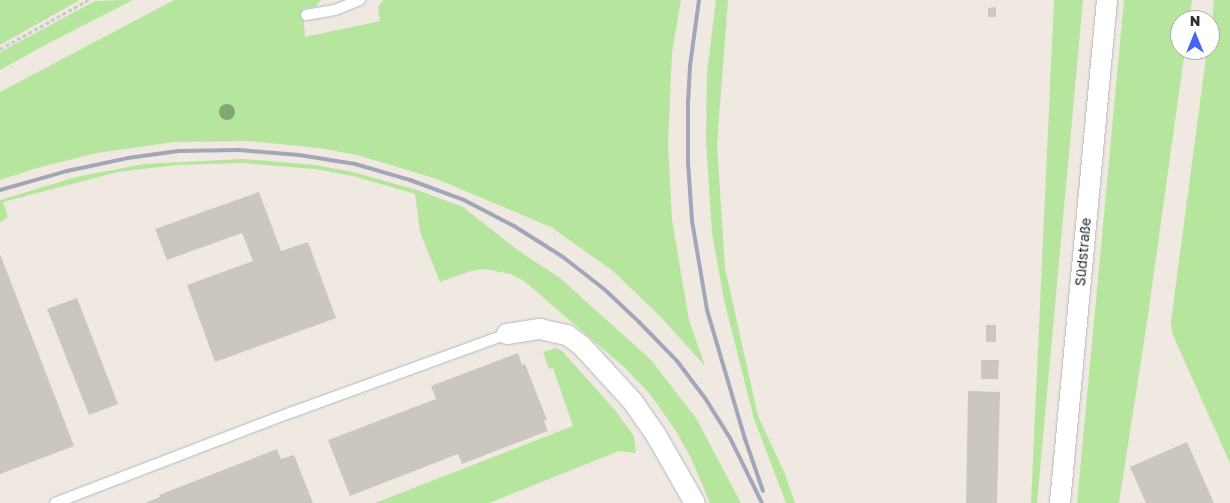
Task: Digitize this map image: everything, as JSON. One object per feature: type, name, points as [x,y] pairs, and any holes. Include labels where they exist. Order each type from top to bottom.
[{"type":"street","name":"Südstraße","points":[[1060,503],[1107,0]]},
{"type":"street","points":[[507,334],[540,329],[567,336],[581,345],[634,402],[656,435],[695,503]]},
{"type":"lane","points":[[306,15],[335,10],[360,0]]},
{"type":"lane","points":[[55,503],[299,409],[507,334]]},
{"type":"path","points":[[0,49],[88,0]]},
{"type":"green space","points":[[0,0],[80,0],[0,45]]},
{"type":"green space","points":[[133,0],[0,70],[0,52],[95,1]]},
{"type":"green space","points":[[174,0],[321,0],[315,7],[303,9],[305,37],[380,21],[378,7],[383,0],[681,0],[672,53],[668,144],[672,220],[689,320],[705,366],[662,318],[613,271],[551,227],[434,178],[357,155],[319,148],[248,141],[174,142],[97,153],[37,168],[0,180],[0,92]]},
{"type":"green space","points":[[716,0],[728,0],[717,145],[725,268],[758,416],[785,474],[795,503],[786,503],[754,419],[724,300],[712,233],[706,141],[707,72]]},
{"type":"green space","points":[[1054,0],[1083,0],[1037,503],[1031,503]]},
{"type":"green space","points":[[1124,0],[1192,0],[1190,10],[1170,10],[1170,60],[1184,60],[1147,322],[1119,503],[1077,503]]},
{"type":"green space","points":[[1214,0],[1230,0],[1230,463],[1172,333],[1171,321],[1206,60],[1220,60],[1220,10],[1213,10]]},
{"type":"green space","points":[[244,159],[315,165],[353,172],[417,190],[463,207],[519,251],[560,278],[651,360],[696,418],[741,503],[710,503],[690,456],[674,428],[650,394],[624,367],[524,281],[511,274],[484,269],[471,271],[440,282],[420,232],[415,194],[353,176],[315,169],[243,163],[176,165],[118,172],[3,202],[8,217],[0,222],[0,200],[76,177],[144,164]]},
{"type":"green space","points":[[556,348],[562,351],[614,409],[634,436],[636,453],[619,451],[489,503],[375,503],[573,426],[553,368],[549,369],[543,352]]},
{"type":"building","points":[[996,7],[996,17],[988,17],[988,8]]},
{"type":"building","points":[[259,192],[281,251],[308,242],[336,318],[215,362],[187,285],[253,261],[242,233],[167,260],[155,229]]},
{"type":"building","points":[[0,254],[74,446],[0,474]]},
{"type":"building","points":[[77,298],[118,404],[89,415],[47,309]]},
{"type":"building","points":[[986,325],[996,325],[996,342],[986,342]]},
{"type":"building","points":[[518,353],[522,365],[525,364],[547,420],[544,421],[548,431],[462,464],[458,454],[350,496],[328,440],[436,399],[431,386]]},
{"type":"building","points":[[981,360],[999,360],[998,379],[981,379]]},
{"type":"building","points":[[968,391],[1000,392],[997,503],[966,503]]},
{"type":"building","points":[[1187,442],[1214,503],[1146,503],[1130,467]]},
{"type":"building","points":[[277,449],[281,459],[294,455],[313,503],[145,503],[160,497],[159,495]]},
{"type":"railway","points":[[699,0],[690,66],[688,101],[688,162],[692,221],[707,310],[744,436],[763,491]]},
{"type":"railway","points":[[0,190],[67,171],[128,158],[179,151],[239,150],[299,155],[355,164],[410,180],[464,200],[514,226],[563,257],[604,289],[639,322],[677,361],[705,398],[730,438],[762,503]]}]
